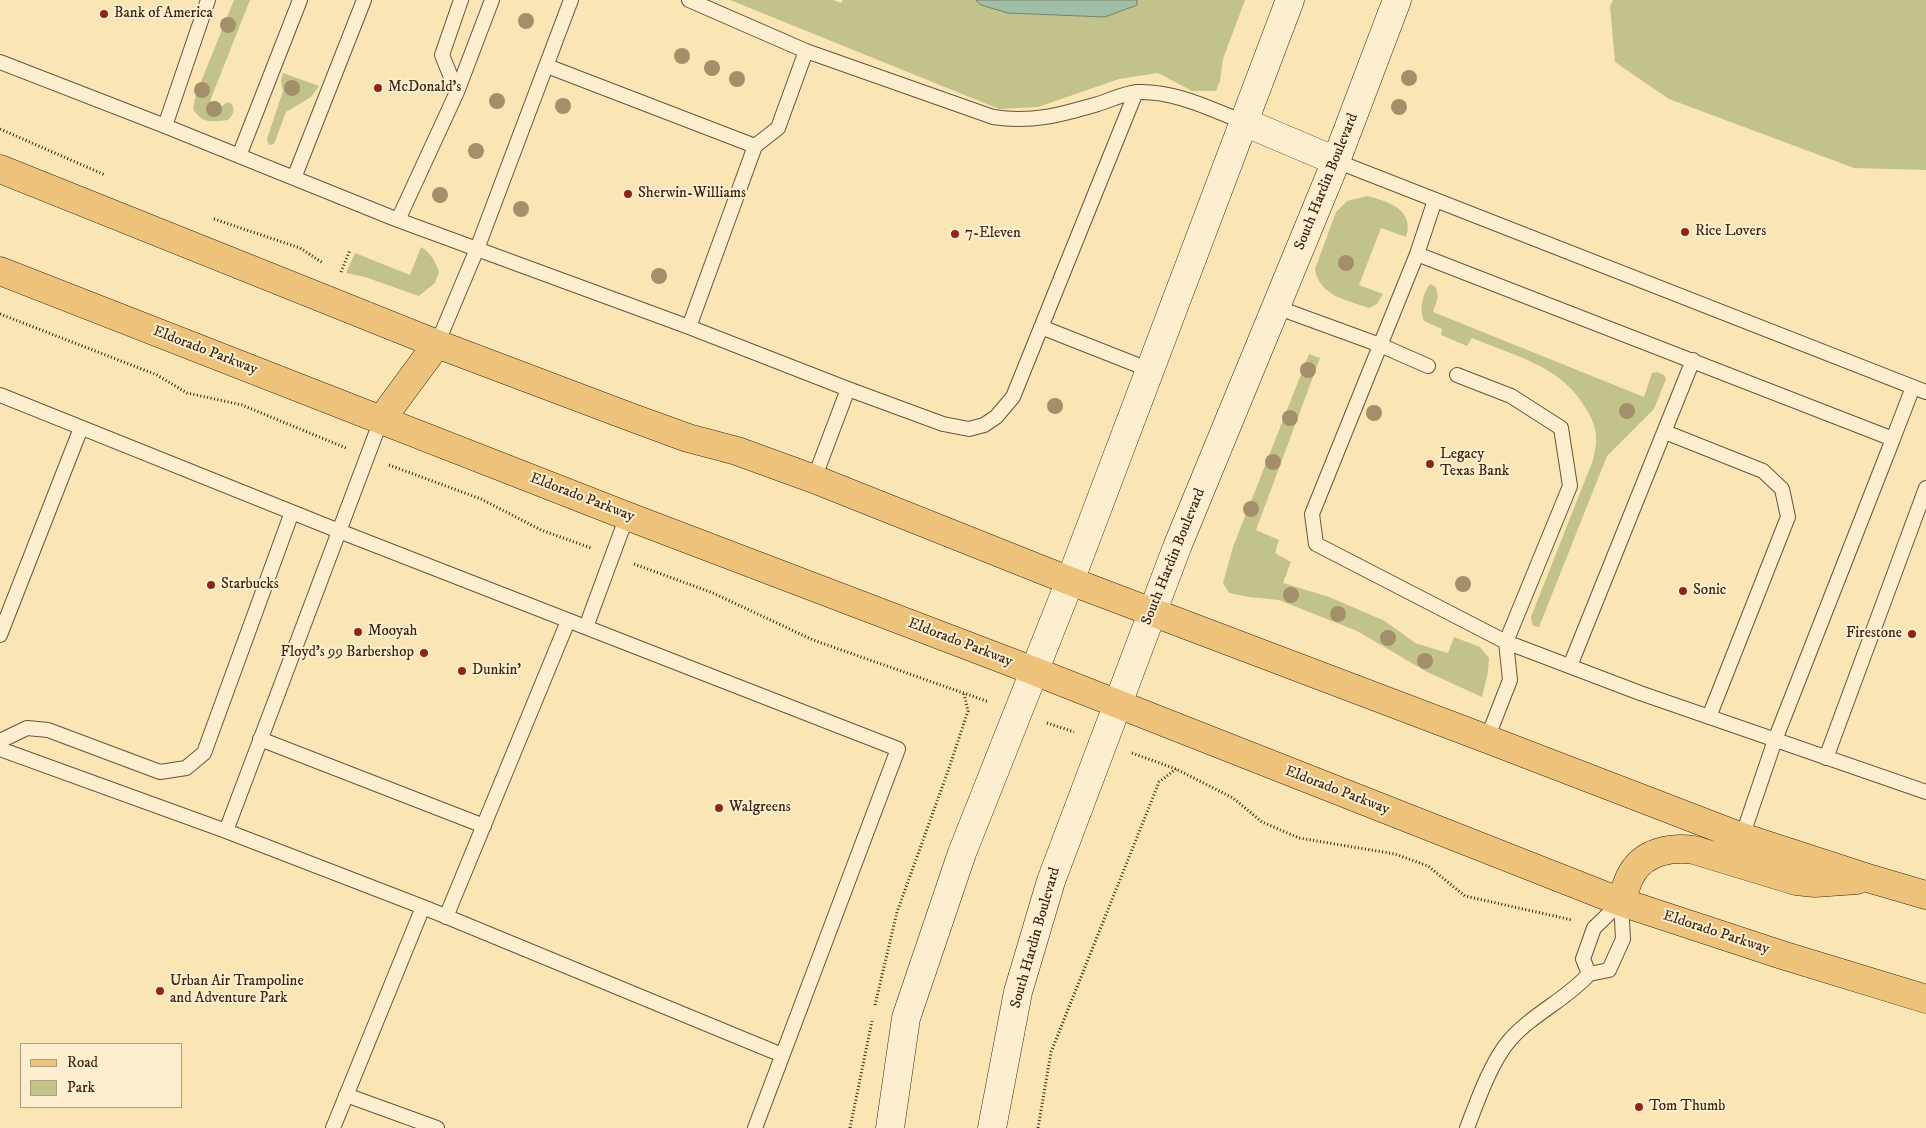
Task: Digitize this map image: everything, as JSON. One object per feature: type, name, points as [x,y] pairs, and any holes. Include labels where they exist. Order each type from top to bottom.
[{"type":"main road","points":[[890,1128],[906,1018],[962,853],[1070,581],[1290,0]]},
{"type":"main road","name":"South Hardin Boulevard","points":[[992,1128],[1018,992],[1051,881],[1152,612],[1336,161],[1397,0]]},
{"type":"main road","points":[[1244,122],[1336,161]]},
{"type":"main road","points":[[0,170],[437,344],[688,438],[737,451],[814,479],[1070,581],[1487,738],[1742,837],[1926,895]]},
{"type":"main road","name":"Eldorado Parkway","points":[[0,271],[627,516],[1034,671],[1621,902],[1782,955],[1926,999]]},
{"type":"main road","points":[[381,420],[437,344]]},
{"type":"main road","points":[[1621,902],[1632,873],[1640,863],[1664,851],[1677,848],[1694,850],[1796,880],[1815,883],[1871,879]]},
{"type":"lane","points":[[166,126],[208,0]]},
{"type":"lane","points":[[239,156],[300,0]]},
{"type":"lane","points":[[294,178],[364,0]]},
{"type":"lane","points":[[457,92],[442,55],[461,0]]},
{"type":"lane","points":[[398,220],[457,92],[492,0]]},
{"type":"lane","points":[[437,344],[477,249],[571,0]]},
{"type":"lane","points":[[689,0],[806,51],[993,116],[1012,120],[1059,116],[1136,92],[1168,94],[1244,122]]},
{"type":"lane","points":[[689,326],[755,146],[778,128],[806,51]]},
{"type":"lane","points":[[0,62],[166,126],[398,220],[689,326],[848,389],[950,426],[969,429],[984,425],[996,416],[1013,397],[1136,92]]},
{"type":"lane","points":[[547,66],[755,146]]},
{"type":"lane","points":[[1336,161],[1919,390],[1893,438],[1775,740],[1742,837]]},
{"type":"lane","points":[[1435,200],[1417,254],[1312,514],[1316,544],[1506,642],[1709,718],[1926,792]]},
{"type":"lane","points":[[1417,254],[1893,438]]},
{"type":"lane","points":[[1276,307],[1380,345],[1428,366]]},
{"type":"lane","points":[[1041,327],[1150,370]]},
{"type":"lane","points":[[1570,666],[1693,360]]},
{"type":"lane","points":[[1457,375],[1511,396],[1561,428],[1570,486],[1506,642],[1510,680],[1487,738]]},
{"type":"lane","points":[[814,479],[848,389]]},
{"type":"lane","points":[[0,395],[339,531],[898,750],[755,1128]]},
{"type":"lane","points":[[226,831],[381,420]]},
{"type":"lane","points":[[0,635],[82,428]]},
{"type":"lane","points":[[1665,432],[1763,471],[1782,489],[1788,517],[1709,718]]},
{"type":"lane","points":[[1826,758],[1926,488]]},
{"type":"lane","points":[[0,741],[27,728],[48,730],[160,772],[186,768],[204,753],[292,512]]},
{"type":"lane","points":[[586,627],[627,516]]},
{"type":"lane","points":[[446,917],[568,620]]},
{"type":"lane","points":[[260,739],[484,826]]},
{"type":"lane","points":[[0,749],[226,831],[423,907],[782,1055]]},
{"type":"lane","points":[[1589,974],[1582,959],[1594,928],[1621,902]]},
{"type":"lane","points":[[1467,1128],[1500,1054],[1509,1040],[1551,1004],[1574,989],[1589,974],[1609,970],[1623,939],[1621,902]]},
{"type":"lane","points":[[333,1128],[423,907]]},
{"type":"lane","points":[[346,1095],[437,1128]]},
{"type":"path","points":[[0,130],[107,176]]},
{"type":"path","points":[[210,219],[246,229],[300,248],[327,266]]},
{"type":"path","points":[[333,271],[339,276],[350,250]]},
{"type":"path","points":[[0,314],[157,375],[187,394],[242,405],[367,457],[482,499],[541,530],[713,593],[813,640],[1176,769],[1232,798],[1262,822],[1299,838],[1395,854],[1428,866],[1465,896],[1575,921]]},
{"type":"path","points":[[874,1011],[897,912],[968,711],[964,693]]},
{"type":"path","points":[[1038,1128],[1051,1052],[1159,782],[1176,769]]},
{"type":"path","points":[[850,1128],[872,1021]]},
{"type":"green space","points":[[234,0],[250,0],[210,101],[221,107],[227,102],[232,104],[233,113],[228,120],[208,121],[196,114],[193,109],[196,94]]},
{"type":"green space","points":[[730,0],[833,0],[841,3],[843,0],[1245,0],[1223,59],[1220,81],[1216,91],[1192,91],[1158,73],[1119,79],[1038,107],[999,109]]},
{"type":"green space","points":[[1613,0],[1926,0],[1926,170],[1854,168],[1669,99],[1615,62],[1610,6]]},
{"type":"green space","points":[[283,73],[319,86],[311,97],[286,112],[274,144],[269,145],[267,139],[283,91],[281,81]]},
{"type":"green space","points":[[1368,196],[1398,208],[1407,220],[1408,227],[1406,237],[1381,228],[1359,285],[1383,294],[1377,304],[1369,308],[1335,296],[1328,291],[1322,285],[1315,269],[1336,212],[1347,201]]},
{"type":"green space","points":[[421,247],[432,258],[439,272],[435,283],[419,296],[365,277],[346,273],[355,253],[410,275]]},
{"type":"green space","points":[[1430,284],[1436,287],[1438,297],[1433,312],[1644,397],[1652,373],[1657,372],[1664,375],[1666,379],[1654,409],[1607,456],[1539,627],[1533,626],[1531,617],[1593,460],[1596,446],[1594,424],[1576,394],[1551,372],[1521,357],[1472,338],[1467,346],[1441,335],[1442,329],[1424,321],[1422,317],[1422,302]]},
{"type":"green space","points":[[1309,354],[1320,358],[1256,530],[1279,540],[1275,553],[1291,562],[1283,583],[1329,597],[1385,621],[1415,643],[1448,653],[1454,637],[1480,647],[1489,658],[1482,697],[1427,672],[1357,631],[1279,600],[1229,593],[1223,583],[1233,547]]},
{"type":"shaded area","points":[[976,0],[1137,0],[1137,5],[1105,17],[1008,13],[981,5]]},
{"type":"place","name":"Bank of America","points":[[104,14]]},
{"type":"place","name":"McDonald's","points":[[378,88]]},
{"type":"place","name":"Sherwin-Williams","points":[[628,194]]},
{"type":"place","name":"Rice Lovers","points":[[1685,232]]},
{"type":"place","name":"7-Eleven","points":[[955,234]]},
{"type":"place","name":"Legacy Texas Bank","points":[[1430,464]]},
{"type":"place","name":"Starbucks","points":[[211,585]]},
{"type":"place","name":"Sonic","points":[[1683,591]]},
{"type":"place","name":"Mooyah","points":[[358,632]]},
{"type":"place","name":"Firestone","points":[[1912,634]]},
{"type":"place","name":"Floyd's 99 Barbershop","points":[[424,653]]},
{"type":"place","name":"Dunkin'","points":[[462,671]]},
{"type":"place","name":"Walgreens","points":[[719,808]]},
{"type":"place","name":"Urban Air Trampoline and Adventure Park","points":[[160,991]]},
{"type":"place","name":"Tom Thumb","points":[[1639,1107]]}]
